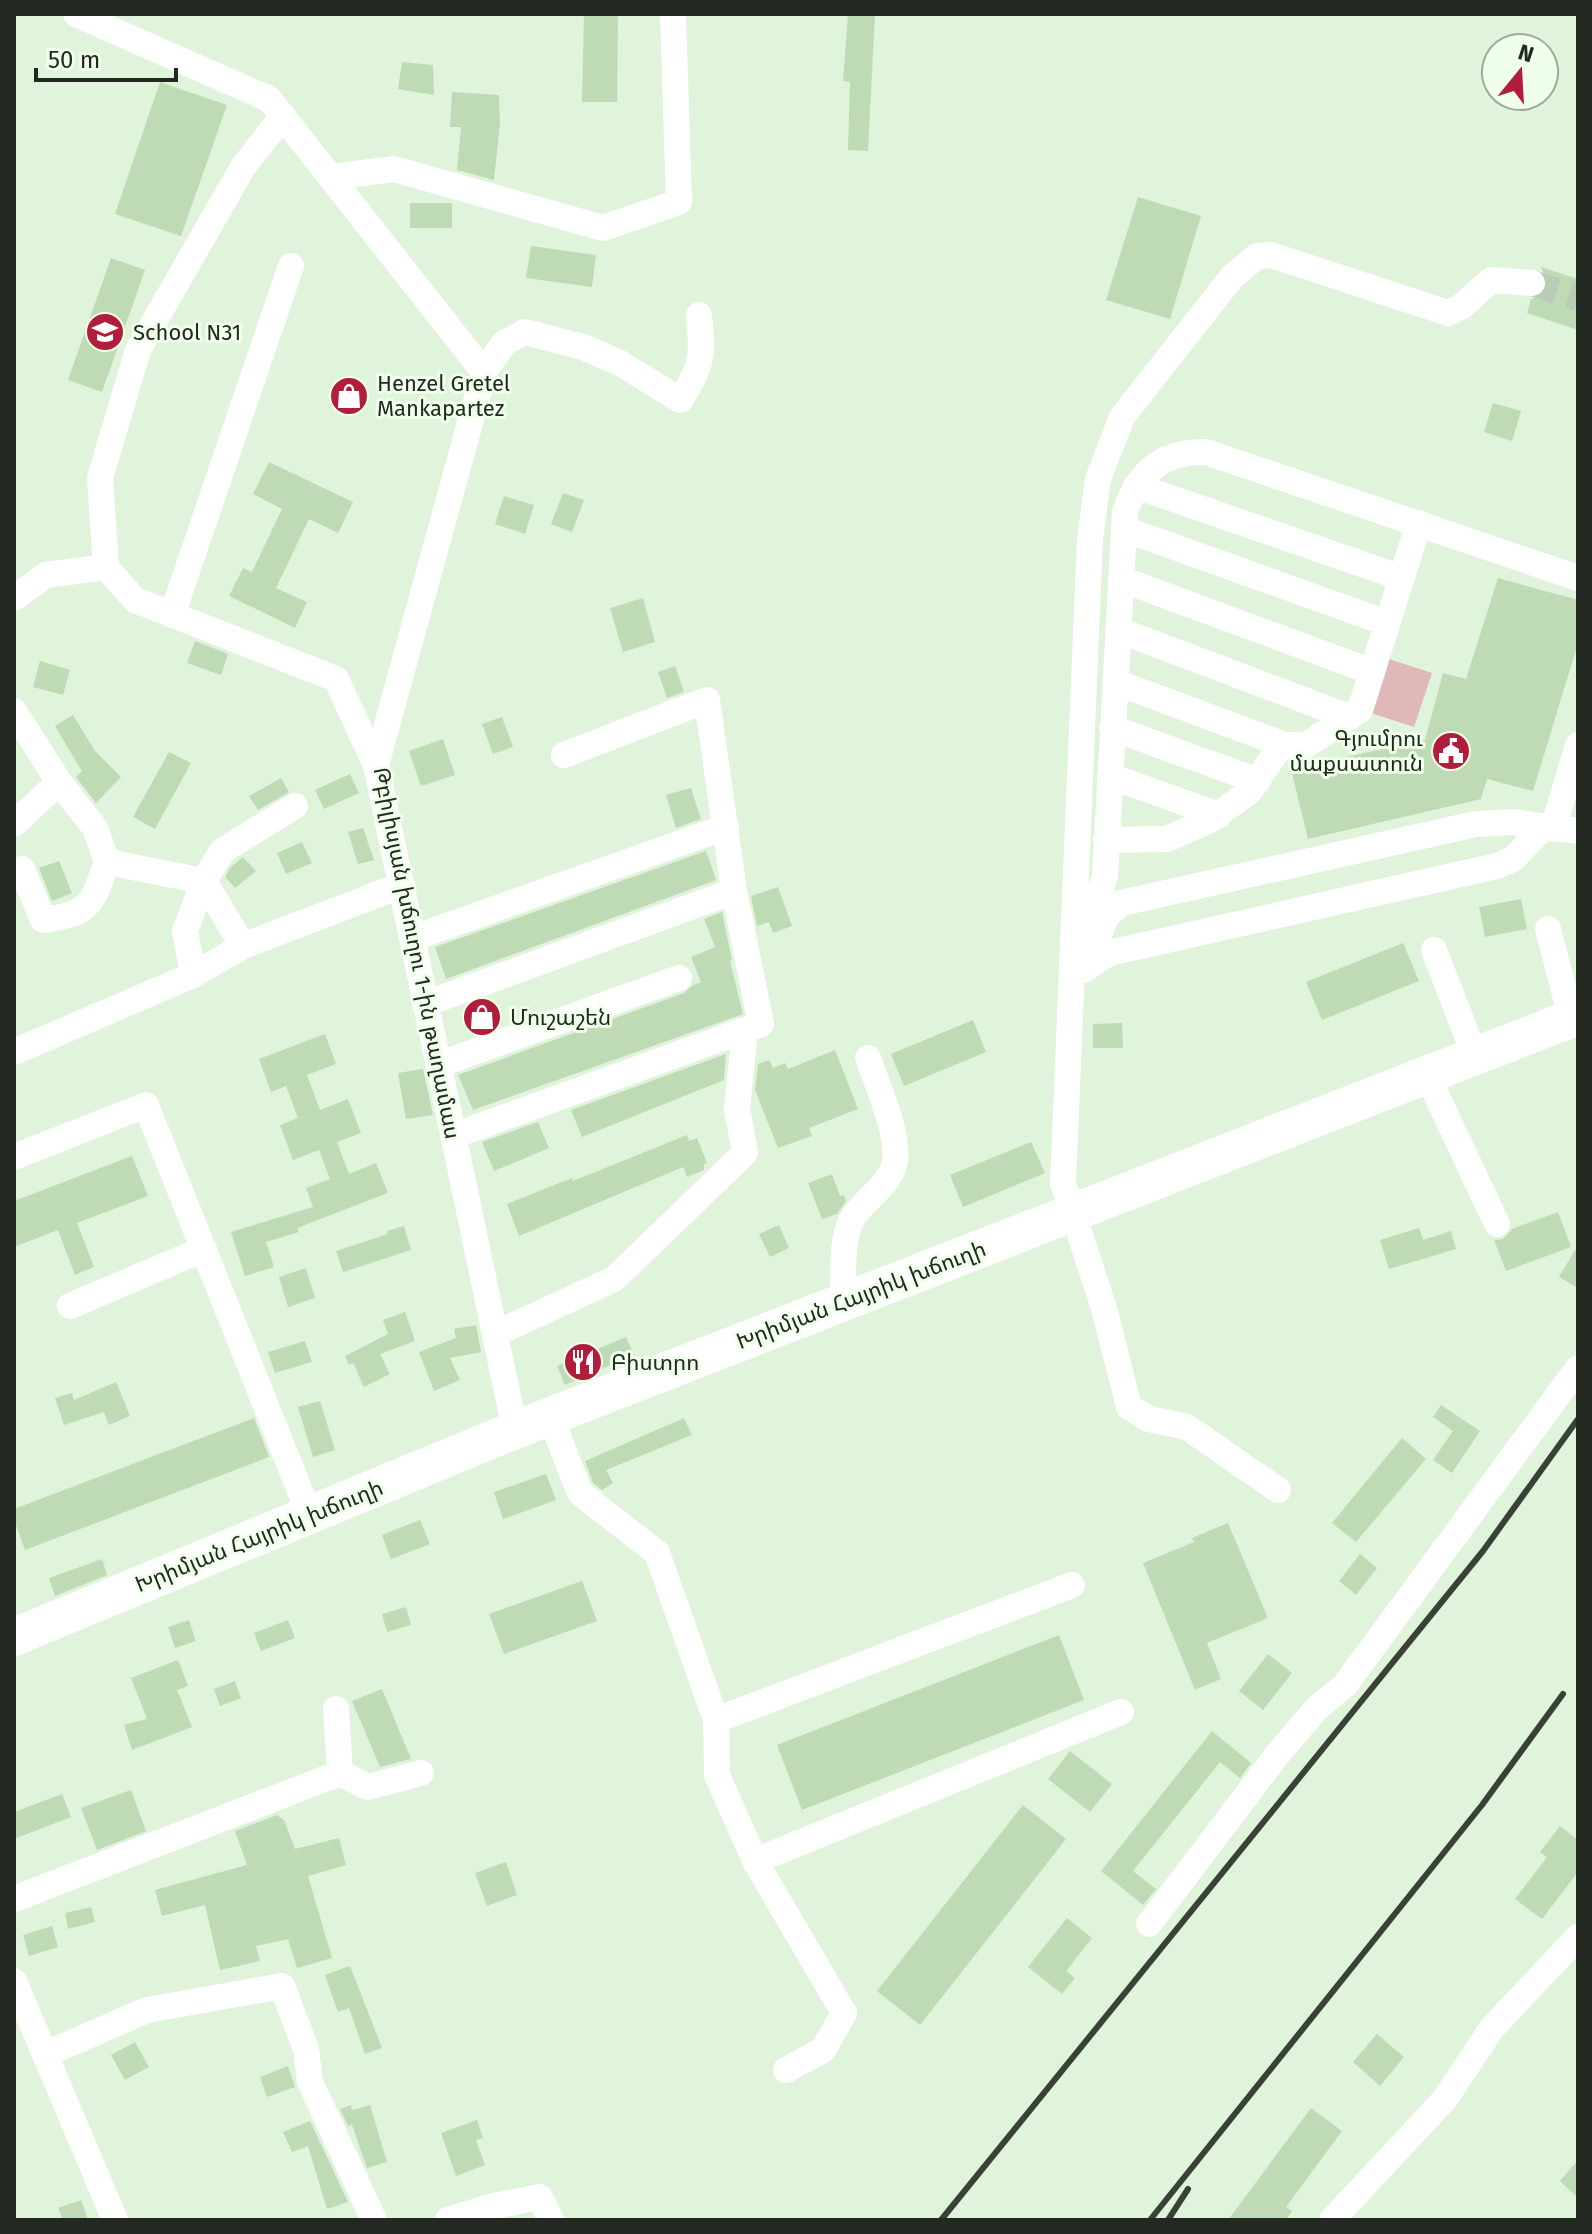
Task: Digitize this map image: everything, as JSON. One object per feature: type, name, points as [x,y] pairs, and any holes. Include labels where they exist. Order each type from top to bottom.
[{"type":"highway","name":"Խրիմյան Հայրիկ խճուղի","points":[[17,1627],[310,1516],[550,1416],[1574,1017]]},
{"type":"street","points":[[76,14],[128,24],[269,99],[484,372],[504,343],[525,332],[583,347],[620,363],[680,400],[698,372],[702,344],[699,315]]},
{"type":"street","points":[[331,177],[394,169],[603,228],[679,202],[673,14]]},
{"type":"street","points":[[283,116],[243,167],[138,350],[100,478],[106,567],[135,600],[336,679],[376,765]]},
{"type":"street","points":[[1278,1490],[1187,1427],[1149,1419],[1129,1407],[1104,1308],[1063,1183],[1070,1022],[1078,966],[1090,539],[1098,479],[1122,417],[1232,277],[1257,256],[1271,255],[1448,313],[1461,307],[1491,280],[1532,283]]},
{"type":"street","points":[[172,615],[291,266]]},
{"type":"street","name":"Թբիլիսյան խճուղու 1-ին թաղամաս","points":[[484,372],[376,765],[515,1430]]},
{"type":"street","points":[[1078,966],[1105,877],[1125,512],[1145,472],[1177,455],[1206,452],[1578,578]]},
{"type":"street","points":[[1136,486],[1402,578]]},
{"type":"street","points":[[1115,682],[1285,745],[1306,745],[1360,710],[1419,523]]},
{"type":"street","points":[[1124,529],[1387,623]]},
{"type":"street","points":[[14,598],[46,575],[106,567]]},
{"type":"street","points":[[1121,579],[1372,672]]},
{"type":"street","points":[[1118,630],[1349,717]]},
{"type":"street","points":[[453,1136],[761,1024],[734,891],[707,700],[564,755]]},
{"type":"street","points":[[14,711],[59,782],[95,828],[107,862],[92,903],[68,917],[43,920],[22,869]]},
{"type":"street","points":[[1112,728],[1258,781]]},
{"type":"street","points":[[1106,840],[1167,839],[1219,815],[1249,792],[1285,745]]},
{"type":"street","points":[[1078,966],[1109,953],[1497,866],[1513,859],[1558,829],[1578,745]]},
{"type":"street","points":[[1110,776],[1219,815]]},
{"type":"street","points":[[14,824],[59,782]]},
{"type":"street","points":[[193,975],[185,931],[204,881],[222,851],[295,806]]},
{"type":"street","points":[[1078,966],[1106,917],[1121,903],[1476,824],[1513,822],[1558,829]]},
{"type":"street","points":[[413,938],[726,827]]},
{"type":"street","points":[[107,862],[204,881],[243,946]]},
{"type":"street","points":[[14,1052],[193,975],[243,946],[402,885]]},
{"type":"street","points":[[425,1004],[734,891]]},
{"type":"street","points":[[1548,929],[1574,1017]]},
{"type":"street","points":[[1434,950],[1475,1056]]},
{"type":"street","points":[[438,1065],[679,978]]},
{"type":"street","points":[[495,1334],[614,1279],[745,1153],[737,1108],[745,1030]]},
{"type":"street","points":[[843,1302],[845,1238],[852,1219],[886,1180],[895,1161],[892,1134],[868,1058]]},
{"type":"street","points":[[1427,1075],[1497,1224]]},
{"type":"street","points":[[14,1157],[146,1105],[310,1516]]},
{"type":"street","points":[[70,1306],[204,1249]]},
{"type":"street","points":[[1149,1924],[1277,1755],[1317,1708],[1345,1685],[1578,1368]]},
{"type":"street","points":[[550,1416],[580,1493],[657,1553],[716,1720],[717,1775],[755,1861],[844,2013],[823,2050],[786,2070]]},
{"type":"street","points":[[716,1720],[1072,1585]]},
{"type":"street","points":[[336,1709],[340,1773]]},
{"type":"street","points":[[755,1861],[1121,1712]]},
{"type":"street","points":[[14,1899],[340,1773],[368,1787],[421,1773]]},
{"type":"street","points":[[1332,2220],[1445,2099],[1492,2028],[1578,1937]]},
{"type":"street","points":[[14,1981],[115,2220]]},
{"type":"street","points":[[46,2054],[147,2010],[282,1986],[306,2049],[310,2082],[374,2220]]},
{"type":"street","points":[[448,2220],[494,2206],[540,2197],[551,2220]]},
{"type":"shaded area","points":[[1389,659],[1432,673],[1414,727],[1371,713]]},
{"type":"building","points":[[584,14],[618,14],[617,102],[582,102]]},
{"type":"building","points":[[848,14],[875,14],[868,151],[848,150],[850,82],[843,81]]},
{"type":"building","points":[[402,62],[433,65],[434,95],[398,89]]},
{"type":"building","points":[[160,82],[227,105],[181,236],[115,214]]},
{"type":"building","points":[[452,92],[499,95],[500,123],[494,180],[457,170],[461,127],[450,127]]},
{"type":"building","points":[[1138,197],[1201,216],[1170,319],[1106,300]]},
{"type":"building","points":[[410,203],[452,203],[452,228],[410,228]]},
{"type":"building","points":[[531,246],[596,255],[592,287],[526,278]]},
{"type":"building","points":[[111,258],[145,270],[102,392],[68,380]]},
{"type":"building","points":[[1541,267],[1578,279],[1578,330],[1527,313],[1531,299],[1540,297],[1548,285]]},
{"type":"building","points":[[1493,403],[1521,411],[1512,441],[1484,432]]},
{"type":"building","points":[[269,462],[353,502],[338,533],[309,519],[276,588],[307,602],[295,628],[229,596],[243,568],[252,572],[282,509],[253,494]]},
{"type":"building","points":[[563,493],[584,500],[572,532],[551,524]]},
{"type":"building","points":[[504,496],[534,505],[525,534],[495,524]]},
{"type":"building","points":[[1498,578],[1578,600],[1578,643],[1533,791],[1487,779],[1481,799],[1308,839],[1291,769],[1425,740],[1443,673],[1466,679]]},
{"type":"building","points":[[643,598],[655,642],[623,652],[610,608]]},
{"type":"building","points":[[195,641],[228,654],[221,675],[187,663]]},
{"type":"building","points":[[40,661],[70,670],[63,695],[33,687]]},
{"type":"building","points":[[675,666],[684,692],[667,698],[658,672]]},
{"type":"building","points":[[73,715],[95,751],[121,777],[96,803],[76,777],[82,771],[55,726]]},
{"type":"building","points":[[502,717],[513,747],[493,754],[482,724]]},
{"type":"building","points":[[443,739],[455,775],[421,786],[409,751]]},
{"type":"building","points":[[169,752],[191,763],[155,829],[133,817]]},
{"type":"building","points":[[350,774],[359,793],[324,809],[315,790]]},
{"type":"building","points":[[281,778],[289,792],[258,810],[249,796]]},
{"type":"building","points":[[691,788],[701,819],[676,828],[666,795]]},
{"type":"building","points":[[363,828],[374,860],[358,864],[348,832]]},
{"type":"building","points":[[302,842],[312,863],[286,874],[277,853]]},
{"type":"building","points":[[706,851],[716,880],[446,979],[435,947]]},
{"type":"building","points":[[243,857],[256,871],[235,888],[225,877]]},
{"type":"building","points":[[59,861],[72,893],[52,901],[39,868]]},
{"type":"building","points":[[778,887],[792,926],[773,933],[769,922],[757,926],[751,896]]},
{"type":"building","points":[[1521,899],[1527,929],[1485,937],[1479,907]]},
{"type":"building","points":[[722,912],[743,1014],[473,1110],[458,1075],[684,993],[701,982],[691,957],[715,947],[704,919]]},
{"type":"building","points":[[1403,943],[1419,981],[1322,1020],[1306,982]]},
{"type":"building","points":[[973,1020],[986,1052],[904,1086],[891,1054]]},
{"type":"building","points":[[1122,1023],[1123,1048],[1093,1048],[1093,1024]]},
{"type":"building","points":[[325,1034],[336,1064],[307,1075],[320,1110],[348,1099],[361,1133],[337,1142],[349,1174],[376,1163],[388,1193],[297,1228],[299,1232],[266,1242],[274,1267],[245,1276],[231,1232],[313,1207],[306,1188],[330,1179],[319,1150],[293,1160],[280,1125],[298,1118],[286,1086],[271,1092],[259,1059]]},
{"type":"building","points":[[835,1050],[858,1109],[809,1128],[812,1136],[778,1148],[755,1090],[758,1064],[769,1060],[773,1068],[785,1063],[788,1069]]},
{"type":"building","points":[[726,1054],[724,1080],[582,1137],[571,1110]]},
{"type":"building","points":[[423,1069],[433,1115],[406,1119],[398,1073]]},
{"type":"building","points":[[538,1122],[549,1148],[494,1171],[482,1142]]},
{"type":"building","points":[[687,1135],[689,1141],[697,1138],[707,1163],[704,1170],[687,1177],[683,1167],[519,1236],[507,1204]]},
{"type":"building","points":[[1031,1142],[1045,1173],[963,1207],[950,1175]]},
{"type":"building","points":[[132,1156],[148,1196],[77,1223],[94,1267],[75,1275],[58,1230],[14,1247],[14,1201]]},
{"type":"building","points":[[832,1174],[840,1196],[844,1195],[846,1201],[837,1214],[822,1219],[808,1183]]},
{"type":"building","points":[[1558,1212],[1571,1247],[1506,1271],[1494,1240],[1503,1239],[1512,1229]]},
{"type":"building","points":[[779,1225],[789,1248],[770,1257],[759,1234]]},
{"type":"building","points":[[404,1226],[411,1250],[343,1272],[336,1251]]},
{"type":"building","points":[[1419,1228],[1423,1240],[1451,1231],[1456,1249],[1389,1269],[1380,1240]]},
{"type":"building","points":[[1578,1245],[1578,1288],[1559,1277]]},
{"type":"building","points":[[306,1268],[315,1298],[288,1307],[279,1277]]},
{"type":"building","points":[[405,1312],[415,1341],[380,1354],[390,1374],[364,1387],[353,1363],[349,1365],[345,1356],[388,1334],[383,1320]]},
{"type":"building","points":[[476,1325],[481,1352],[450,1358],[460,1380],[434,1391],[419,1352],[456,1338],[454,1329]]},
{"type":"building","points":[[626,1337],[634,1355],[565,1385],[557,1366]]},
{"type":"building","points":[[305,1341],[312,1362],[275,1373],[268,1352]]},
{"type":"building","points":[[116,1382],[130,1416],[109,1425],[104,1412],[64,1425],[55,1398],[72,1393],[74,1400]]},
{"type":"building","points":[[320,1401],[335,1450],[313,1457],[298,1407]]},
{"type":"building","points":[[1441,1405],[1480,1431],[1452,1473],[1433,1460],[1453,1431],[1433,1417]]},
{"type":"building","points":[[254,1418],[269,1457],[25,1550],[14,1520],[14,1509]]},
{"type":"building","points":[[684,1418],[692,1435],[606,1470],[613,1483],[602,1490],[593,1483],[585,1461]]},
{"type":"building","points":[[1402,1438],[1426,1459],[1356,1542],[1332,1523]]},
{"type":"building","points":[[546,1474],[556,1500],[503,1519],[494,1492]]},
{"type":"building","points":[[420,1520],[430,1544],[391,1559],[382,1535]]},
{"type":"building","points":[[1228,1523],[1268,1618],[1207,1643],[1221,1679],[1195,1690],[1143,1563],[1194,1542],[1192,1538]]},
{"type":"building","points":[[1360,1554],[1377,1568],[1356,1595],[1339,1581]]},
{"type":"building","points":[[102,1559],[107,1575],[55,1596],[49,1578]]},
{"type":"building","points":[[582,1581],[597,1621],[504,1654],[489,1614]]},
{"type":"building","points":[[406,1607],[411,1625],[387,1632],[382,1614]]},
{"type":"building","points":[[189,1620],[196,1641],[175,1648],[168,1627]]},
{"type":"building","points":[[288,1620],[295,1638],[261,1651],[254,1633]]},
{"type":"building","points":[[1059,1635],[1084,1700],[802,1810],[777,1745]]},
{"type":"building","points":[[1268,1654],[1292,1673],[1263,1710],[1239,1691]]},
{"type":"building","points":[[178,1660],[188,1686],[177,1690],[192,1727],[132,1750],[124,1725],[147,1719],[131,1678]]},
{"type":"building","points":[[235,1681],[241,1698],[220,1706],[214,1689]]},
{"type":"building","points":[[382,1689],[411,1759],[380,1767],[352,1701]]},
{"type":"building","points":[[1212,1731],[1251,1763],[1240,1778],[1220,1762],[1133,1871],[1156,1889],[1143,1905],[1101,1871]]},
{"type":"building","points":[[1070,1751],[1112,1784],[1090,1812],[1048,1779]]},
{"type":"building","points":[[131,1790],[146,1831],[97,1850],[81,1808]]},
{"type":"building","points":[[62,1794],[71,1817],[14,1839],[14,1812]]},
{"type":"building","points":[[1023,1805],[1066,1839],[920,2025],[877,1991]]},
{"type":"building","points":[[277,1815],[284,1820],[295,1849],[339,1838],[346,1865],[308,1876],[332,1958],[297,1968],[288,1939],[256,1946],[260,1961],[220,1970],[205,1905],[162,1916],[155,1890],[247,1865],[235,1831]]},
{"type":"building","points":[[1560,1826],[1578,1840],[1578,1872],[1542,1919],[1515,1899],[1547,1857],[1540,1852]]},
{"type":"building","points":[[506,1862],[517,1895],[487,1906],[475,1873]]},
{"type":"building","points":[[91,1907],[95,1922],[68,1929],[65,1913]]},
{"type":"building","points":[[1067,1918],[1092,1938],[1066,1971],[1075,1978],[1062,1994],[1028,1967]]},
{"type":"building","points":[[52,1926],[58,1947],[29,1956],[23,1935]]},
{"type":"building","points":[[350,1966],[382,2048],[365,2054],[349,2008],[338,2012],[325,1975]]},
{"type":"building","points":[[1377,2034],[1404,2057],[1380,2086],[1353,2062]]},
{"type":"building","points":[[135,2042],[149,2067],[125,2080],[111,2055]]},
{"type":"building","points":[[288,2066],[295,2087],[267,2097],[260,2077]]},
{"type":"building","points":[[351,2105],[352,2110],[370,2105],[387,2162],[367,2168],[352,2125],[348,2126],[340,2109]]},
{"type":"building","points":[[1311,2108],[1342,2131],[1286,2207],[1292,2211],[1286,2220],[1228,2220]]},
{"type":"building","points":[[477,2120],[483,2138],[476,2140],[485,2165],[456,2176],[441,2133]]},
{"type":"building","points":[[310,2121],[348,2202],[327,2209],[308,2146],[292,2152],[283,2132]]},
{"type":"building","points":[[1578,2160],[1578,2198],[1560,2181]]},
{"type":"building","points":[[81,2200],[88,2220],[63,2220],[58,2208]]},
{"type":"tunnel","points":[[1532,283],[1578,298]]},
{"type":"railway","points":[[941,2220],[1483,1551],[1578,1419]]},
{"type":"railway","points":[[1150,2220],[1482,1805],[1563,1694]]},
{"type":"railway","points":[[1168,2220],[1188,2189]]},
{"type":"place","name":"School N31","points":[[105,332]]},
{"type":"place","name":"Henzel Gretel Mankapartez","points":[[349,396]]},
{"type":"place","name":"Գյումրու մաքսատուն","points":[[1451,751]]},
{"type":"place","name":"Մուշաշեն","points":[[482,1017]]},
{"type":"place","name":"Բիստրո","points":[[583,1362]]}]
